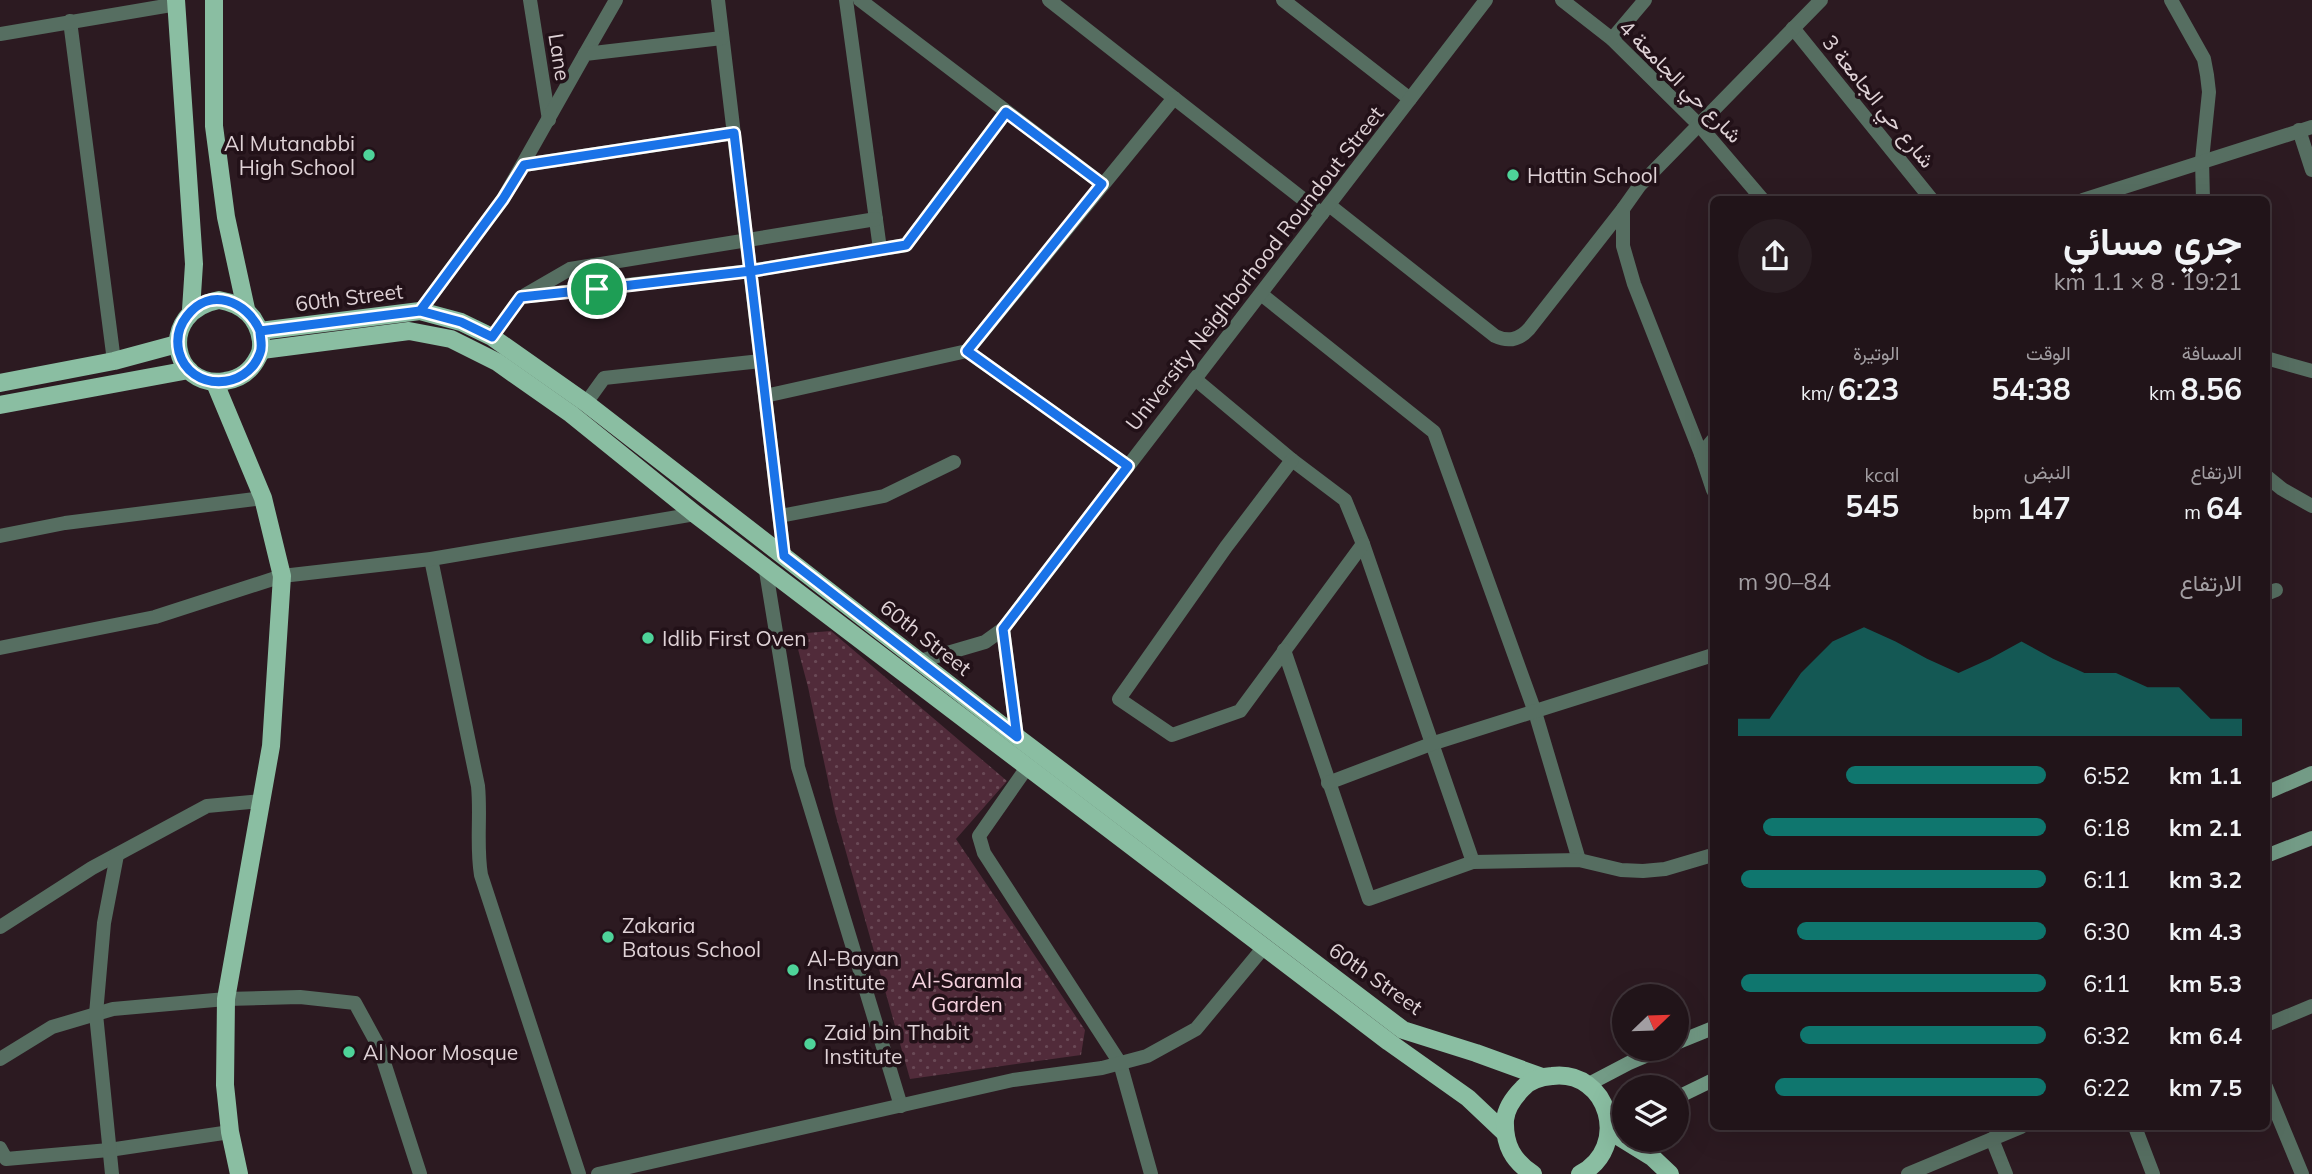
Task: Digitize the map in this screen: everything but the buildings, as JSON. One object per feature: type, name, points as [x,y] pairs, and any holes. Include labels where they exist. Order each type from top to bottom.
[{"type":"main road","points":[[214,0],[214,125],[226,217],[246,309]]},
{"type":"main road","points":[[176,2],[194,264],[191,310]]},
{"type":"main road","points":[[219,300],[233,302],[246,309],[260,331],[262,350],[248,372],[236,380],[215,383],[201,379],[189,370],[181,358],[177,344],[183,321],[191,310],[205,302],[219,300]]},
{"type":"main road","name":"60th Street","points":[[260,331],[420,311],[461,322],[492,337],[586,403],[1017,737],[1403,1030],[1542,1077],[1560,1075],[1578,1079],[1587,1085]]},
{"type":"main road","name":"60th Street","points":[[262,350],[409,331],[451,339],[498,362],[571,414],[695,513],[1389,1042],[1468,1098],[1504,1133],[1510,1151],[1521,1166],[1533,1174]]},
{"type":"main road","points":[[0,383],[114,361],[177,344]]},
{"type":"main road","points":[[0,405],[189,370]]},
{"type":"main road","points":[[215,383],[263,498],[282,576],[271,746],[226,999],[225,1085],[230,1132],[239,1174]]},
{"type":"main road","points":[[2270,791],[2312,773]]},
{"type":"main road","points":[[2270,854],[2312,838]]},
{"type":"main road","points":[[1689,1038],[1710,1029]]},
{"type":"main road","points":[[1612,1118],[1587,1085],[1634,1061]]},
{"type":"main road","points":[[1504,1133],[1506,1115],[1513,1098],[1526,1085],[1542,1077]]},
{"type":"main road","points":[[1689,1092],[1710,1081]]},
{"type":"main road","points":[[1580,1174],[1600,1158],[1612,1134]]},
{"type":"main road","points":[[1646,1152],[1670,1174]]},
{"type":"street","name":"Lane","points":[[530,0],[549,120]]},
{"type":"street","points":[[420,311],[503,199],[616,0]]},
{"type":"street","points":[[718,0],[784,556]]},
{"type":"street","points":[[846,0],[880,249]]},
{"type":"street","points":[[860,0],[1102,184]]},
{"type":"street","points":[[1049,0],[1174,98],[1495,336],[1510,340],[1530,329],[1640,185],[1821,0]]},
{"type":"street","points":[[1283,0],[1410,99]]},
{"type":"street","name":"University Neighborhood Roundout Street","points":[[920,661],[985,642],[1003,629],[1486,0]]},
{"type":"street","name":"شارع حي الجامعة 4","points":[[1562,0],[1612,39],[1699,125],[1760,196]]},
{"type":"street","points":[[1612,39],[1645,0]]},
{"type":"street","points":[[2171,0],[2204,58],[2206,67],[2209,92],[2202,160],[2203,196]]},
{"type":"street","points":[[0,34],[176,2]]},
{"type":"street","points":[[70,21],[114,361]]},
{"type":"street","name":"شارع حي الجامعة 3","points":[[1793,28],[1929,196]]},
{"type":"street","points":[[585,54],[722,38]]},
{"type":"street","points":[[765,396],[967,351],[1174,98]]},
{"type":"street","points":[[521,297],[751,271],[906,245],[1006,112]]},
{"type":"street","points":[[2094,196],[2306,128]]},
{"type":"street","points":[[2306,128],[2312,141]]},
{"type":"street","points":[[2306,128],[2312,170]]},
{"type":"street","points":[[524,165],[734,133]]},
{"type":"street","points":[[1623,209],[1623,246],[1634,284],[1710,481]]},
{"type":"street","points":[[492,337],[521,297],[570,269],[876,219]]},
{"type":"street","points":[[1261,294],[1434,432],[1535,712],[1579,860]]},
{"type":"street","points":[[967,351],[1128,466]]},
{"type":"street","points":[[2270,359],[2312,371]]},
{"type":"street","points":[[586,403],[604,378],[761,361]]},
{"type":"street","points":[[1195,379],[1292,460],[1345,500],[1363,544],[1473,862]]},
{"type":"street","points":[[1701,454],[1710,444]]},
{"type":"street","points":[[1292,460],[1226,547],[1119,699],[1172,735],[1240,712],[1363,544]]},
{"type":"street","points":[[780,516],[884,496],[954,462]]},
{"type":"street","points":[[2270,480],[2312,506]]},
{"type":"street","points":[[0,536],[65,523],[263,498]]},
{"type":"street","points":[[0,648],[155,617],[282,576],[431,559],[695,513]]},
{"type":"street","points":[[431,559],[478,786],[480,800],[477,846],[483,883],[579,1174]]},
{"type":"street","points":[[765,565],[798,767],[901,1106]]},
{"type":"street","points":[[1003,629],[1017,737]]},
{"type":"street","points":[[1284,650],[1369,899],[1473,862],[1579,860],[1600,866],[1643,871],[1676,866],[1709,856]]},
{"type":"street","points":[[1328,783],[1431,744],[1710,656]]},
{"type":"street","points":[[1028,766],[979,836],[980,842],[984,853],[1120,1063],[1151,1174]]},
{"type":"street","points":[[0,927],[92,868],[207,806],[261,801]]},
{"type":"street","points":[[112,1174],[96,1014],[104,923],[117,855]]},
{"type":"street","points":[[598,1174],[1013,1080],[1102,1068],[1147,1056],[1196,1029],[1264,947]]},
{"type":"street","points":[[0,1059],[52,1027],[113,1009],[226,999],[300,997],[355,1003],[379,1047],[420,1174]]},
{"type":"street","points":[[2270,1023],[2312,1006]]},
{"type":"street","points":[[2270,1097],[2302,1174]]},
{"type":"street","points":[[1908,1174],[2014,1130]]},
{"type":"street","points":[[2136,1130],[2153,1174]]},
{"type":"street","points":[[0,1148],[6,1158],[109,1150],[230,1132]]},
{"type":"street","points":[[1992,1139],[2006,1174]]},
{"type":"green space","name":"Al-Saramla Garden","points":[[831,631],[1007,781],[956,839],[1085,1030],[1081,1055],[910,1079],[835,813],[794,634]]},
{"type":"place","name":"Al Mutanabbi High School","points":[[369,155]]},
{"type":"place","name":"Hattin School","points":[[1513,175]]},
{"type":"place","name":"Idlib First Oven","points":[[648,638]]},
{"type":"place","name":"Zakaria Batous School","points":[[608,937]]},
{"type":"place","name":"Al-Bayan Institute","points":[[793,970]]},
{"type":"place","name":"Zaid bin Thabit Institute","points":[[810,1044]]},
{"type":"place","name":"Al Noor Mosque","points":[[349,1052]]},
{"type":"route","points":[[597,289],[521,297],[492,337],[461,322],[420,311],[260,331],[246,309],[233,302],[219,300],[205,302],[191,310],[183,321],[177,344],[181,358],[189,370],[201,379],[215,383],[236,380],[248,372],[262,350],[260,331],[340,321],[420,311],[503,199],[524,165],[734,133],[751,271],[780,516],[784,556],[1017,737],[1003,629],[1128,466],[967,351],[1102,184],[1006,112],[906,245],[751,271],[597,289]]}]
